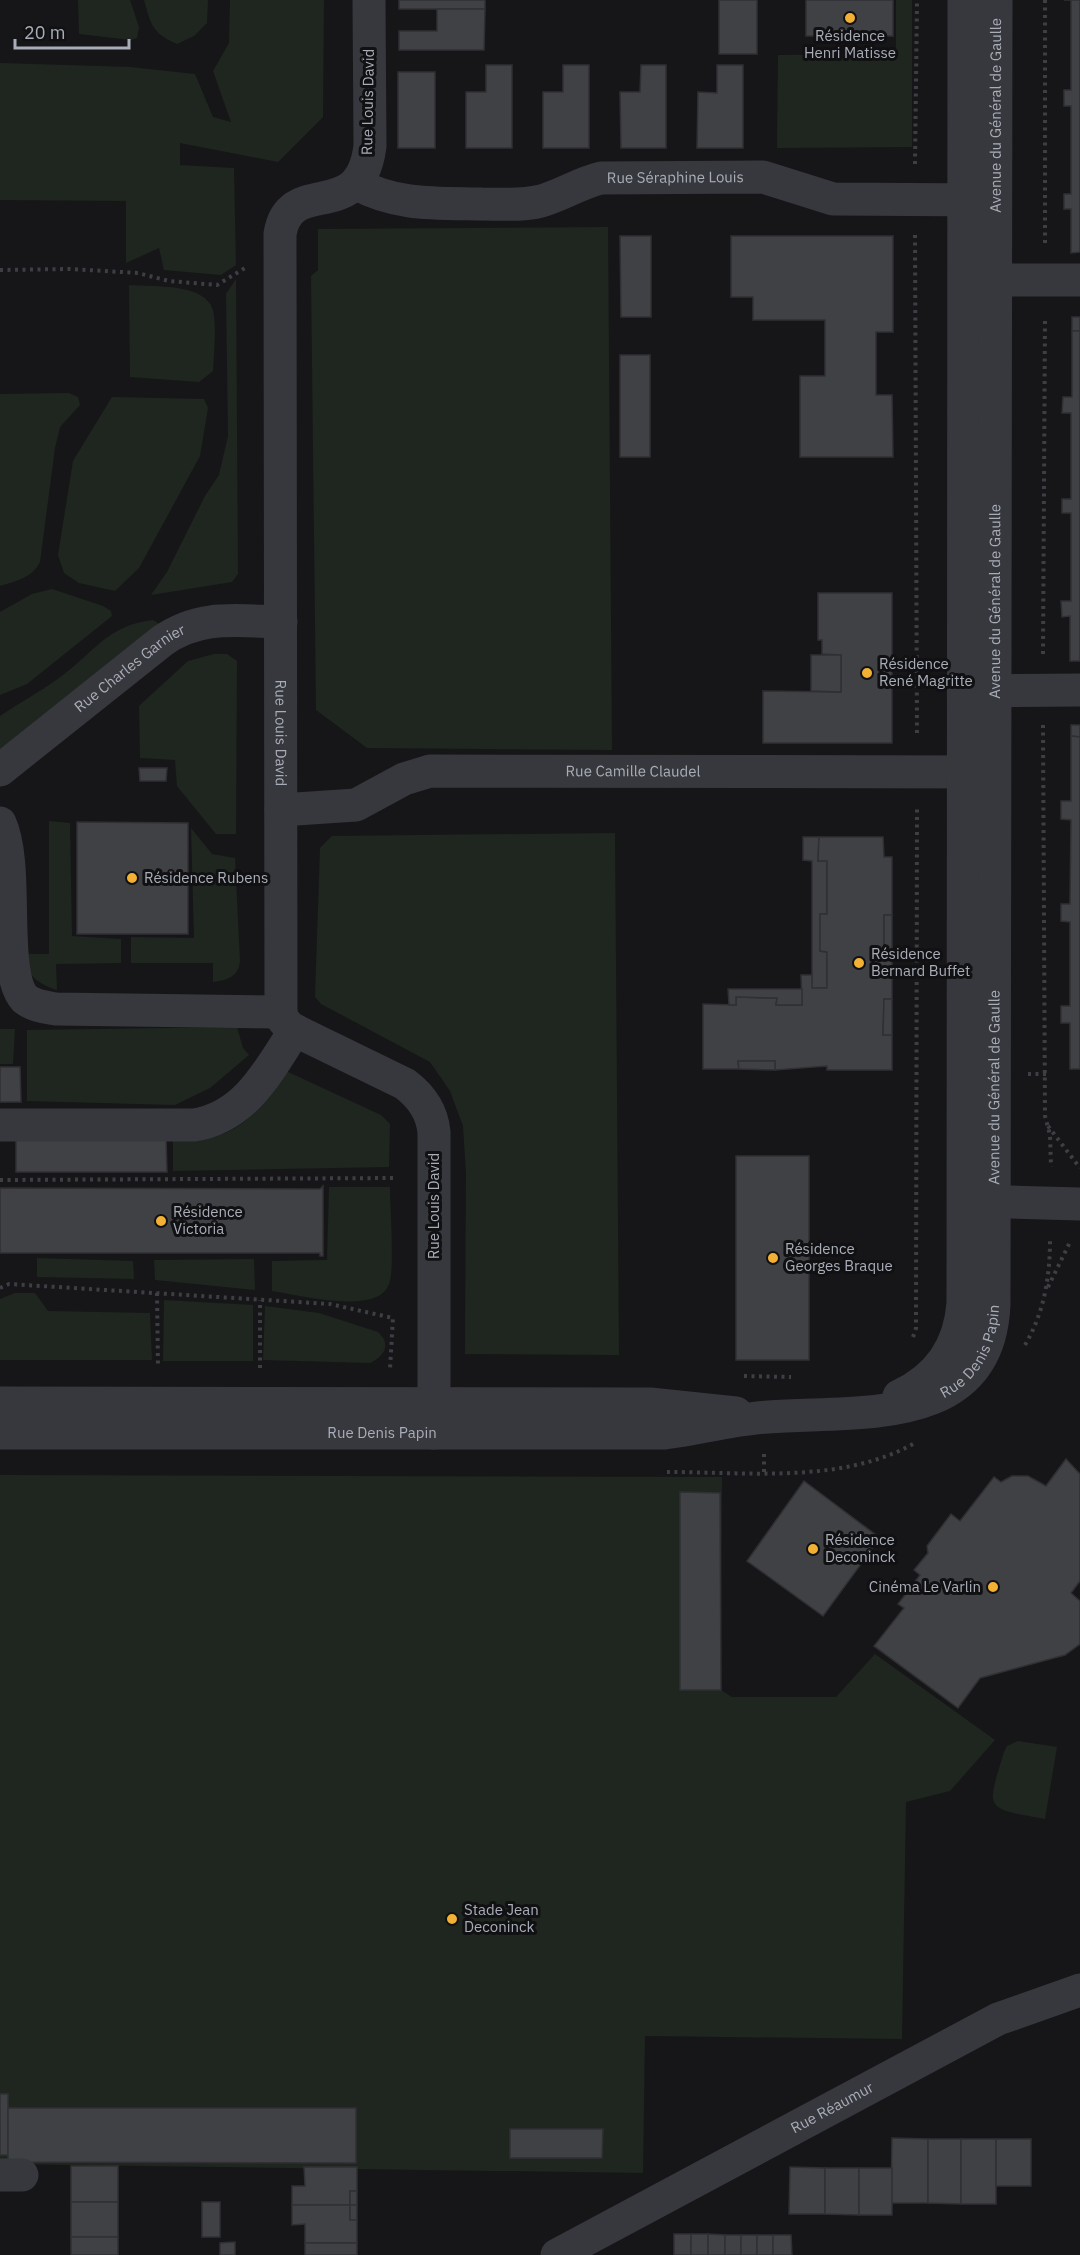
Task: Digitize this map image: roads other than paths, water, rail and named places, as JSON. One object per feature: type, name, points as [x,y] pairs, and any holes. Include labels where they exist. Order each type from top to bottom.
[{"type":"street","name":"Rue Louis David","points":[[369,0],[370,146],[366,167],[357,184],[344,194],[296,205],[282,226],[281,810],[288,1021],[397,1079],[413,1090],[430,1113],[434,1132],[434,1405]]},
{"type":"street","points":[[964,0],[963,772],[979,1201],[1069,1213]]},
{"type":"street","name":"Avenue du Général de Gaulle","points":[[979,1201],[995,772],[996,0]]},
{"type":"street","name":"Rue Séraphine Louis","points":[[357,184],[378,195],[405,201],[515,204],[542,201],[601,178],[763,177],[833,199],[996,201]]},
{"type":"street","points":[[996,280],[1080,280]]},
{"type":"street","name":"Rue Charles Garnier","points":[[0,770],[162,640],[185,626],[208,621],[280,622]]},
{"type":"street","points":[[963,691],[1080,690]]},
{"type":"street","name":"Rue Camille Claudel","points":[[281,810],[356,806],[404,779],[430,771],[995,772]]},
{"type":"street","points":[[0,823],[8,859],[7,966],[18,991],[24,998],[39,1006],[56,1009],[288,1021],[254,1091],[234,1109],[209,1123],[194,1125],[0,1125]]},
{"type":"street","name":"Rue Denis Papin","points":[[0,1403],[650,1404],[680,1405],[764,1417],[887,1411],[923,1402],[956,1386],[979,1362],[989,1343],[994,1320],[979,1201]]},
{"type":"street","name":"Rue Denis Papin","points":[[0,1433],[434,1405]]},
{"type":"street","name":"Rue Réaumur","points":[[557,2255],[593,2246],[982,2027],[1016,2012],[1080,1990]]},
{"type":"place","name":"Résidence Henri Matisse","points":[[850,18]]},
{"type":"place","name":"Résidence René Magritte","points":[[867,673]]},
{"type":"place","name":"Résidence Rubens","points":[[132,878]]},
{"type":"place","name":"Résidence Bernard Buffet","points":[[859,963]]},
{"type":"place","name":"Résidence Victoria","points":[[161,1221]]},
{"type":"place","name":"Résidence Georges Braque","points":[[773,1258]]},
{"type":"place","name":"Résidence Deconinck","points":[[813,1549]]},
{"type":"place","name":"Cinéma Le Varlin","points":[[993,1587]]},
{"type":"place","name":"Stade Jean Deconinck","points":[[452,1919]]}]
